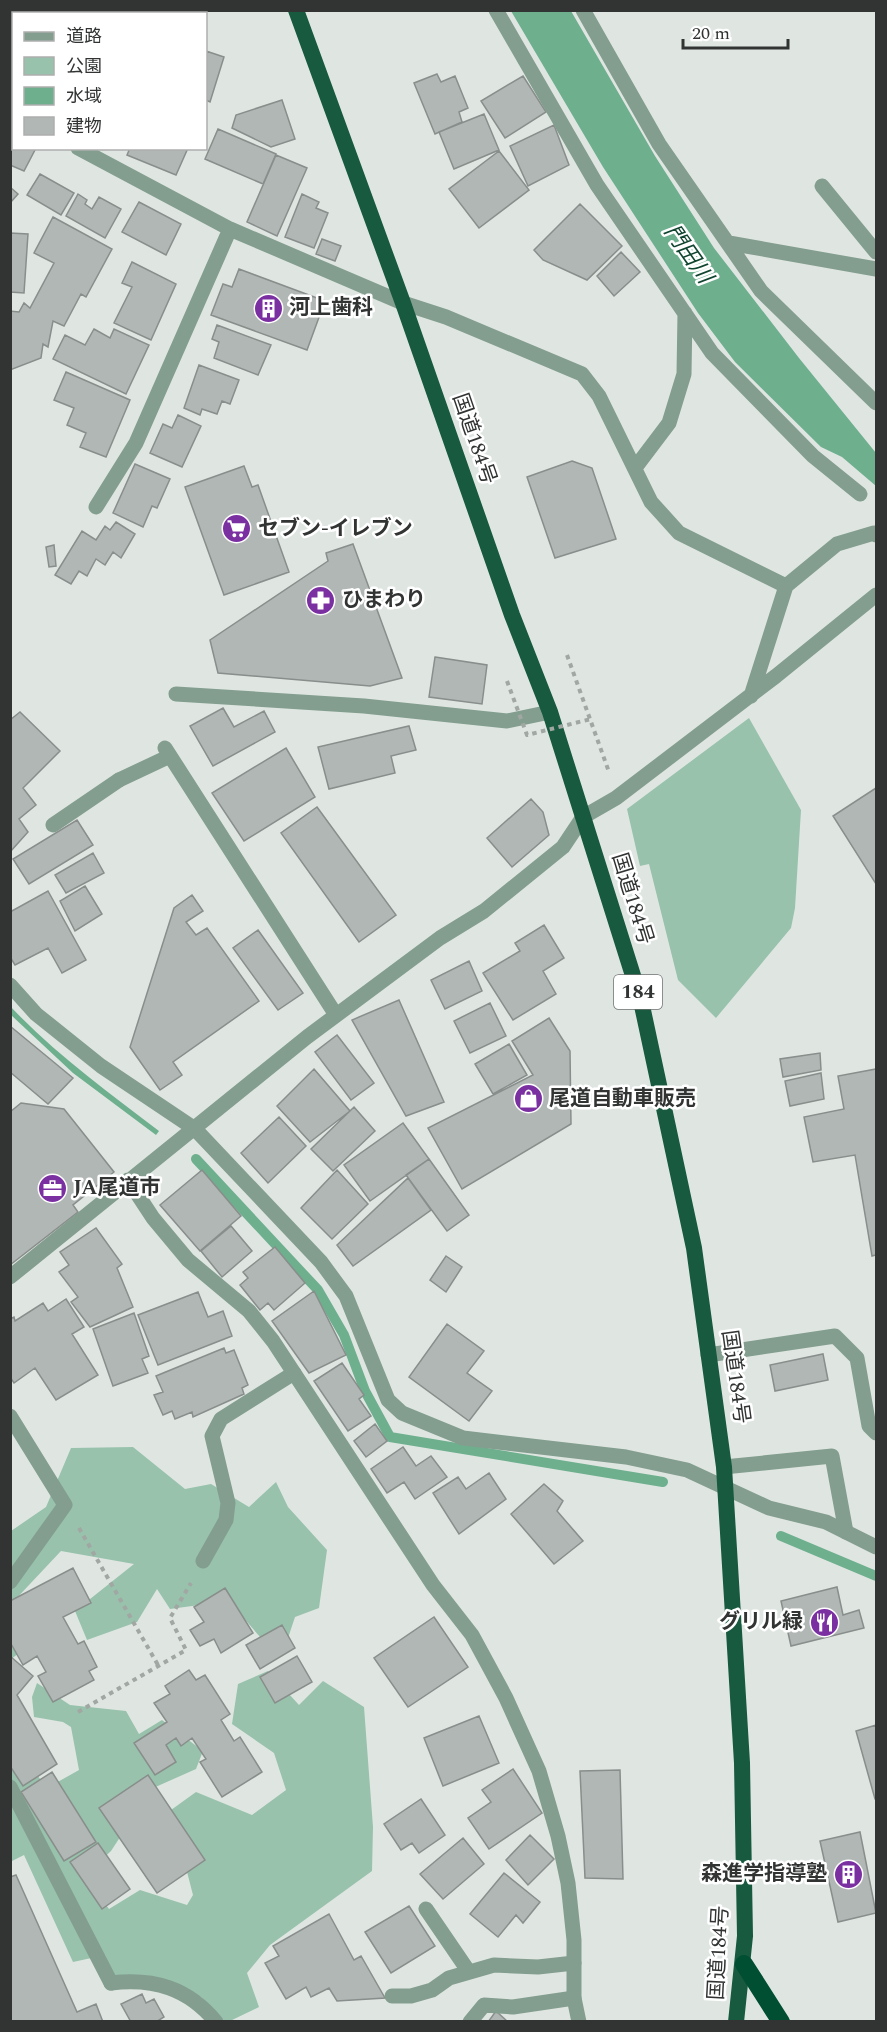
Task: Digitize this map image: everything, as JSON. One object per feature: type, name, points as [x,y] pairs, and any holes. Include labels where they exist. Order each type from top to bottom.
[{"type":"highway","name":"国道184号","points":[[296,10],[403,303],[512,615],[550,712],[640,1000],[694,1248],[724,1467],[742,1763],[744,1964],[736,2022]]},
{"type":"highway","points":[[744,1964],[781,2022]]},
{"type":"street","points":[[496,10],[597,185],[712,353],[813,456],[860,494]]},
{"type":"street","points":[[583,10],[659,144],[761,291],[876,403]]},
{"type":"street","points":[[82,150],[230,230],[403,303],[446,317],[582,374],[599,396],[651,502],[679,533],[786,586]]},
{"type":"street","points":[[822,186],[876,252]]},
{"type":"street","points":[[96,507],[136,443],[230,230]]},
{"type":"street","points":[[729,243],[876,269]]},
{"type":"street","points":[[635,468],[669,423],[684,374],[685,313]]},
{"type":"street","points":[[751,696],[786,586],[837,544],[874,533],[876,535]]},
{"type":"street","points":[[10,1277],[336,1015],[440,938],[484,911],[562,847],[583,817],[616,798],[751,696],[876,595]]},
{"type":"street","points":[[176,694],[364,706],[507,720],[550,712]]},
{"type":"street","points":[[52,825],[119,780],[167,752],[336,1015]]},
{"type":"street","points":[[10,985],[36,1014],[101,1066],[195,1129],[321,1262],[346,1296],[388,1400],[402,1413],[463,1438],[626,1457],[687,1470],[769,1508],[826,1522],[876,1547]]},
{"type":"street","points":[[128,1180],[153,1218],[188,1260],[249,1311],[273,1341],[433,1585],[472,1635],[506,1698],[539,1770],[558,1836],[572,1911],[574,1998],[579,2022]]},
{"type":"street","points":[[708,1355],[836,1336],[857,1358],[869,1426],[876,1433]]},
{"type":"street","points":[[203,1561],[226,1520],[228,1503],[212,1436],[221,1419],[294,1373]]},
{"type":"street","points":[[10,1416],[65,1505],[10,1582]]},
{"type":"street","points":[[724,1467],[832,1456],[846,1532]]},
{"type":"street","points":[[10,1787],[111,1983],[130,1980],[160,1982],[203,2006],[216,2022]]},
{"type":"street","points":[[426,1909],[469,1972]]},
{"type":"street","points":[[392,1996],[411,1996],[432,1990],[449,1978],[494,1965],[538,1967],[574,1963]]},
{"type":"street","points":[[470,2022],[484,2005],[513,2007],[574,1998]]},
{"type":"path","points":[[567,655],[610,775]]},
{"type":"path","points":[[507,681],[527,735],[591,719]]},
{"type":"path","points":[[65,1505],[158,1665]]},
{"type":"path","points":[[78,1712],[186,1650],[170,1618],[203,1561]]},
{"type":"green space","points":[[749,718],[801,810],[795,908],[791,928],[716,1018],[678,980],[649,864],[640,866],[627,809]]},
{"type":"green space","points":[[133,1447],[185,1489],[211,1484],[249,1507],[276,1482],[288,1507],[327,1550],[319,1608],[295,1617],[288,1638],[260,1637],[229,1601],[170,1609],[157,1589],[137,1622],[87,1640],[75,1611],[134,1564],[61,1551],[13,1602],[26,1648],[11,1659],[11,1531],[46,1507],[71,1448]]},
{"type":"green space","points":[[268,1671],[299,1705],[323,1681],[364,1707],[373,1827],[372,1871],[270,1945],[247,1973],[259,2007],[230,2021],[224,2021],[201,1997],[110,1977],[105,1955],[73,1962],[24,1855],[12,1861],[11,1858],[11,1741],[47,1788],[79,1770],[71,1727],[63,1722],[34,1717],[32,1697],[37,1683],[70,1705],[126,1711],[139,1734],[162,1720],[203,1751],[196,1769],[124,1801],[130,1822],[111,1851],[85,1875],[109,1909],[140,1890],[187,1905],[193,1895],[171,1810],[196,1792],[252,1815],[286,1790],[274,1753],[232,1724],[238,1684]]},
{"type":"water","name":"門田川","points":[[511,11],[571,11],[655,156],[714,248],[876,453],[876,486],[842,457],[821,447],[735,362],[698,313],[603,167]]},
{"type":"water","points":[[10,1006],[63,1056],[159,1131],[156,1135],[73,1073],[11,1015]]},
{"type":"building","points":[[38,10],[87,10],[86,12],[37,12]]},
{"type":"building","points":[[10,28],[12,29],[12,94],[10,93]]},
{"type":"building","points":[[207,51],[224,57],[210,102],[207,100]]},
{"type":"building","points":[[437,74],[441,82],[455,76],[468,108],[459,112],[462,122],[435,134],[414,83]]},
{"type":"building","points":[[523,76],[546,112],[505,138],[481,101]]},
{"type":"building","points":[[282,100],[295,139],[271,147],[232,128],[236,115]]},
{"type":"building","points":[[484,114],[499,150],[454,169],[439,132]]},
{"type":"building","points":[[554,125],[569,165],[528,186],[510,146]]},
{"type":"building","points":[[10,127],[12,138],[10,147]]},
{"type":"building","points":[[218,129],[276,154],[263,184],[205,159]]},
{"type":"building","points":[[12,144],[12,150],[35,150],[24,171],[10,165]]},
{"type":"building","points":[[129,150],[187,150],[176,175],[127,155]]},
{"type":"building","points":[[499,151],[529,190],[479,228],[449,189]]},
{"type":"building","points":[[276,155],[307,168],[277,236],[247,222]]},
{"type":"building","points":[[40,174],[74,193],[61,215],[27,195]]},
{"type":"building","points":[[10,187],[18,194],[10,203]]},
{"type":"building","points":[[78,194],[87,200],[85,204],[92,209],[99,197],[121,209],[105,238],[66,216]]},
{"type":"building","points":[[302,194],[319,202],[316,208],[328,213],[314,248],[285,237]]},
{"type":"building","points":[[139,202],[181,224],[166,255],[122,232]]},
{"type":"building","points":[[580,204],[622,246],[587,280],[543,260],[534,250]]},
{"type":"building","points":[[53,217],[112,249],[86,297],[81,294],[64,326],[53,321],[48,347],[43,344],[41,358],[10,370],[10,311],[19,312],[24,303],[30,308],[54,263],[34,253]]},
{"type":"building","points":[[10,233],[28,234],[24,293],[10,292]]},
{"type":"building","points":[[322,239],[341,246],[335,261],[316,254]]},
{"type":"building","points":[[621,252],[640,272],[614,296],[597,276]]},
{"type":"building","points":[[132,262],[176,284],[151,340],[114,323],[132,287],[122,283]]},
{"type":"building","name":"河上歯科","points":[[239,269],[325,301],[307,350],[211,315],[223,284],[232,287]]},
{"type":"building","points":[[217,325],[271,345],[258,375],[214,358],[219,342],[212,339]]},
{"type":"building","points":[[94,329],[110,338],[114,329],[149,345],[126,394],[53,359],[65,335],[85,345]]},
{"type":"building","points":[[199,365],[239,380],[230,404],[222,401],[217,414],[202,409],[200,415],[184,408]]},
{"type":"building","points":[[66,372],[130,400],[106,457],[80,447],[86,433],[67,425],[74,408],[54,400]]},
{"type":"building","points":[[178,415],[201,426],[182,467],[150,453],[163,424],[172,428]]},
{"type":"building","points":[[572,461],[592,468],[616,539],[555,558],[527,477]]},
{"type":"building","points":[[135,464],[170,479],[157,508],[152,506],[143,527],[113,513]]},
{"type":"building","name":"セブン-イレブン","points":[[244,466],[252,487],[258,485],[289,572],[224,595],[185,487]]},
{"type":"building","points":[[116,522],[135,534],[121,558],[113,552],[105,565],[96,559],[87,576],[79,571],[71,584],[55,575],[82,531],[96,540],[105,526],[110,530]]},
{"type":"building","name":"ひまわり","points":[[353,544],[402,678],[370,686],[218,673],[210,640],[328,561],[326,553]]},
{"type":"building","points":[[54,545],[56,566],[49,567],[46,547]]},
{"type":"building","points":[[435,657],[487,665],[482,704],[429,697]]},
{"type":"building","points":[[223,708],[234,727],[264,711],[275,732],[213,766],[190,726]]},
{"type":"building","points":[[20,712],[60,751],[23,788],[36,805],[19,819],[28,832],[10,852],[10,720]]},
{"type":"building","points":[[409,726],[416,750],[391,756],[395,773],[329,789],[318,747]]},
{"type":"building","points":[[286,748],[315,797],[244,841],[212,793]]},
{"type":"building","points":[[876,788],[876,884],[833,816]]},
{"type":"building","points":[[531,799],[543,812],[549,835],[512,867],[487,838]]},
{"type":"building","points":[[317,807],[396,915],[359,942],[281,833]]},
{"type":"building","points":[[77,820],[93,845],[29,884],[13,859]]},
{"type":"building","points":[[93,853],[104,873],[66,893],[55,875]]},
{"type":"building","points":[[85,886],[102,914],[75,931],[60,901]]},
{"type":"building","points":[[48,891],[86,960],[62,973],[48,948],[15,965],[10,957],[10,912]]},
{"type":"building","points":[[192,895],[203,911],[186,922],[196,935],[207,928],[259,1001],[173,1062],[182,1075],[160,1090],[130,1047],[174,908]]},
{"type":"building","points":[[544,925],[564,958],[543,971],[556,994],[513,1020],[483,973],[520,951],[515,943]]},
{"type":"building","points":[[258,930],[303,993],[278,1010],[233,948]]},
{"type":"building","points":[[469,961],[482,991],[445,1009],[431,980]]},
{"type":"building","points":[[399,1000],[444,1102],[406,1116],[352,1020]]},
{"type":"building","points":[[490,1003],[506,1036],[470,1053],[454,1021]]},
{"type":"building","name":"尾道自動車販売","points":[[549,1018],[570,1051],[571,1124],[462,1189],[428,1128],[533,1075],[512,1041]]},
{"type":"building","points":[[10,1026],[73,1078],[48,1104],[10,1072]]},
{"type":"building","points":[[337,1035],[374,1083],[351,1100],[315,1052]]},
{"type":"building","points":[[509,1044],[527,1075],[493,1094],[475,1064]]},
{"type":"building","points":[[820,1053],[821,1070],[783,1077],[780,1059]]},
{"type":"building","points":[[314,1069],[350,1111],[310,1142],[277,1106]]},
{"type":"building","points":[[876,1069],[876,1255],[872,1256],[855,1155],[813,1162],[804,1117],[844,1109],[838,1076]]},
{"type":"building","points":[[821,1073],[824,1099],[790,1106],[785,1081]]},
{"type":"building","name":"JA尾道市","points":[[21,1103],[64,1109],[114,1172],[73,1205],[78,1212],[10,1265],[10,1112]]},
{"type":"building","points":[[354,1107],[375,1131],[333,1171],[311,1149]]},
{"type":"building","points":[[279,1117],[306,1146],[268,1183],[241,1153]]},
{"type":"building","points":[[403,1123],[429,1159],[370,1201],[344,1165]]},
{"type":"building","points":[[429,1159],[469,1215],[447,1231],[406,1175]]},
{"type":"building","points":[[202,1170],[241,1216],[200,1251],[160,1205]]},
{"type":"building","points":[[337,1170],[368,1204],[332,1239],[301,1208]]},
{"type":"building","points":[[408,1178],[431,1210],[353,1266],[337,1245]]},
{"type":"building","points":[[231,1226],[252,1251],[222,1277],[201,1251]]},
{"type":"building","points":[[96,1228],[122,1264],[117,1268],[133,1307],[90,1327],[71,1302],[78,1297],[59,1272],[69,1265],[60,1252]]},
{"type":"building","points":[[275,1247],[305,1283],[274,1310],[268,1303],[260,1310],[240,1285],[248,1278],[243,1272]]},
{"type":"building","points":[[446,1256],[462,1267],[446,1292],[430,1280]]},
{"type":"building","points":[[314,1291],[346,1355],[309,1373],[272,1321]]},
{"type":"building","points":[[198,1292],[208,1317],[223,1311],[232,1336],[158,1365],[138,1315]]},
{"type":"building","points":[[66,1299],[84,1327],[72,1334],[98,1375],[56,1400],[35,1368],[14,1383],[10,1377],[10,1319],[14,1317],[15,1321],[43,1303],[48,1311]]},
{"type":"building","points":[[134,1313],[149,1356],[142,1359],[148,1373],[113,1386],[93,1329]]},
{"type":"building","points":[[447,1324],[484,1351],[467,1373],[492,1391],[469,1421],[409,1377]]},
{"type":"building","points":[[224,1348],[226,1353],[234,1350],[248,1385],[242,1388],[244,1394],[193,1417],[192,1412],[175,1419],[172,1411],[163,1415],[154,1395],[163,1392],[156,1376]]},
{"type":"building","points":[[823,1354],[828,1380],[775,1391],[770,1365]]},
{"type":"building","points":[[342,1363],[364,1395],[359,1399],[371,1416],[348,1431],[314,1381]]},
{"type":"building","points":[[375,1424],[387,1441],[366,1457],[354,1441]]},
{"type":"building","points":[[403,1447],[416,1466],[431,1456],[447,1477],[415,1499],[404,1482],[387,1493],[371,1469]]},
{"type":"building","points":[[489,1473],[506,1499],[459,1534],[433,1493],[458,1477],[466,1489]]},
{"type":"building","points":[[544,1484],[563,1501],[557,1511],[583,1541],[554,1564],[511,1514]]},
{"type":"building","points":[[73,1568],[91,1603],[63,1617],[78,1644],[84,1641],[97,1667],[89,1671],[94,1680],[53,1702],[38,1676],[46,1672],[37,1656],[23,1665],[10,1642],[10,1601]]},
{"type":"building","name":"グリル緑","points":[[837,1587],[843,1615],[859,1610],[864,1628],[791,1646],[781,1601]]},
{"type":"building","points":[[225,1588],[253,1633],[221,1653],[214,1639],[200,1646],[190,1630],[204,1622],[194,1607]]},
{"type":"building","points":[[434,1617],[468,1667],[408,1707],[374,1658]]},
{"type":"building","points":[[282,1625],[295,1648],[260,1669],[246,1645]]},
{"type":"building","points":[[10,1656],[33,1676],[17,1695],[57,1764],[23,1786],[10,1766]]},
{"type":"building","points":[[297,1656],[312,1682],[275,1703],[260,1677]]},
{"type":"building","points":[[189,1670],[196,1680],[205,1675],[230,1714],[221,1720],[234,1741],[240,1737],[262,1772],[222,1797],[200,1762],[206,1759],[192,1738],[181,1746],[176,1738],[166,1745],[176,1762],[155,1775],[134,1743],[167,1722],[154,1703],[170,1694],[165,1686]]},
{"type":"building","points":[[479,1716],[499,1763],[443,1786],[424,1738]]},
{"type":"building","points":[[876,1725],[876,1799],[875,1799],[856,1731]]},
{"type":"building","points":[[513,1769],[542,1813],[489,1849],[468,1818],[491,1802],[482,1790]]},
{"type":"building","points":[[620,1770],[623,1879],[585,1878],[580,1771]]},
{"type":"building","points":[[52,1772],[96,1842],[64,1861],[21,1792]]},
{"type":"building","points":[[148,1775],[205,1860],[157,1893],[99,1808]]},
{"type":"building","points":[[421,1799],[445,1835],[419,1853],[412,1843],[401,1850],[384,1824]]},
{"type":"building","name":"森進学指導塾","points":[[860,1832],[876,1913],[838,1922],[820,1841]]},
{"type":"building","points":[[530,1835],[554,1859],[528,1885],[506,1860]]},
{"type":"building","points":[[463,1838],[484,1864],[443,1899],[420,1874]]},
{"type":"building","points":[[98,1843],[130,1889],[102,1909],[70,1862]]},
{"type":"building","points":[[504,1873],[540,1902],[523,1923],[516,1915],[498,1937],[470,1914]]},
{"type":"building","points":[[16,1875],[77,2012],[96,2004],[103,2022],[10,2022],[10,1877]]},
{"type":"building","points":[[409,1906],[435,1946],[391,1973],[365,1932]]},
{"type":"building","points":[[329,1914],[354,1960],[361,1956],[385,1998],[337,2001],[329,1988],[311,1997],[306,1987],[286,1999],[265,1963],[279,1956],[273,1946]]},
{"type":"building","points":[[142,1994],[146,2003],[154,1999],[164,2017],[156,2022],[131,2022],[121,2004]]},
{"type":"building","points":[[496,2011],[508,2022],[488,2022]]},
{"type":"waterway","points":[[196,1159],[318,1290],[344,1335],[365,1391],[390,1437],[663,1482]]},
{"type":"waterway","points":[[781,1536],[876,1576]]},
{"type":"place","name":"河上歯科","points":[[268,308]]},
{"type":"place","name":"セブン-イレブン","points":[[237,529]]},
{"type":"place","name":"ひまわり","points":[[321,600]]},
{"type":"place","name":"尾道自動車販売","points":[[528,1099]]},
{"type":"place","name":"JA尾道市","points":[[52,1188]]},
{"type":"place","name":"グリル緑","points":[[824,1622]]},
{"type":"place","name":"森進学指導塾","points":[[848,1874]]}]
